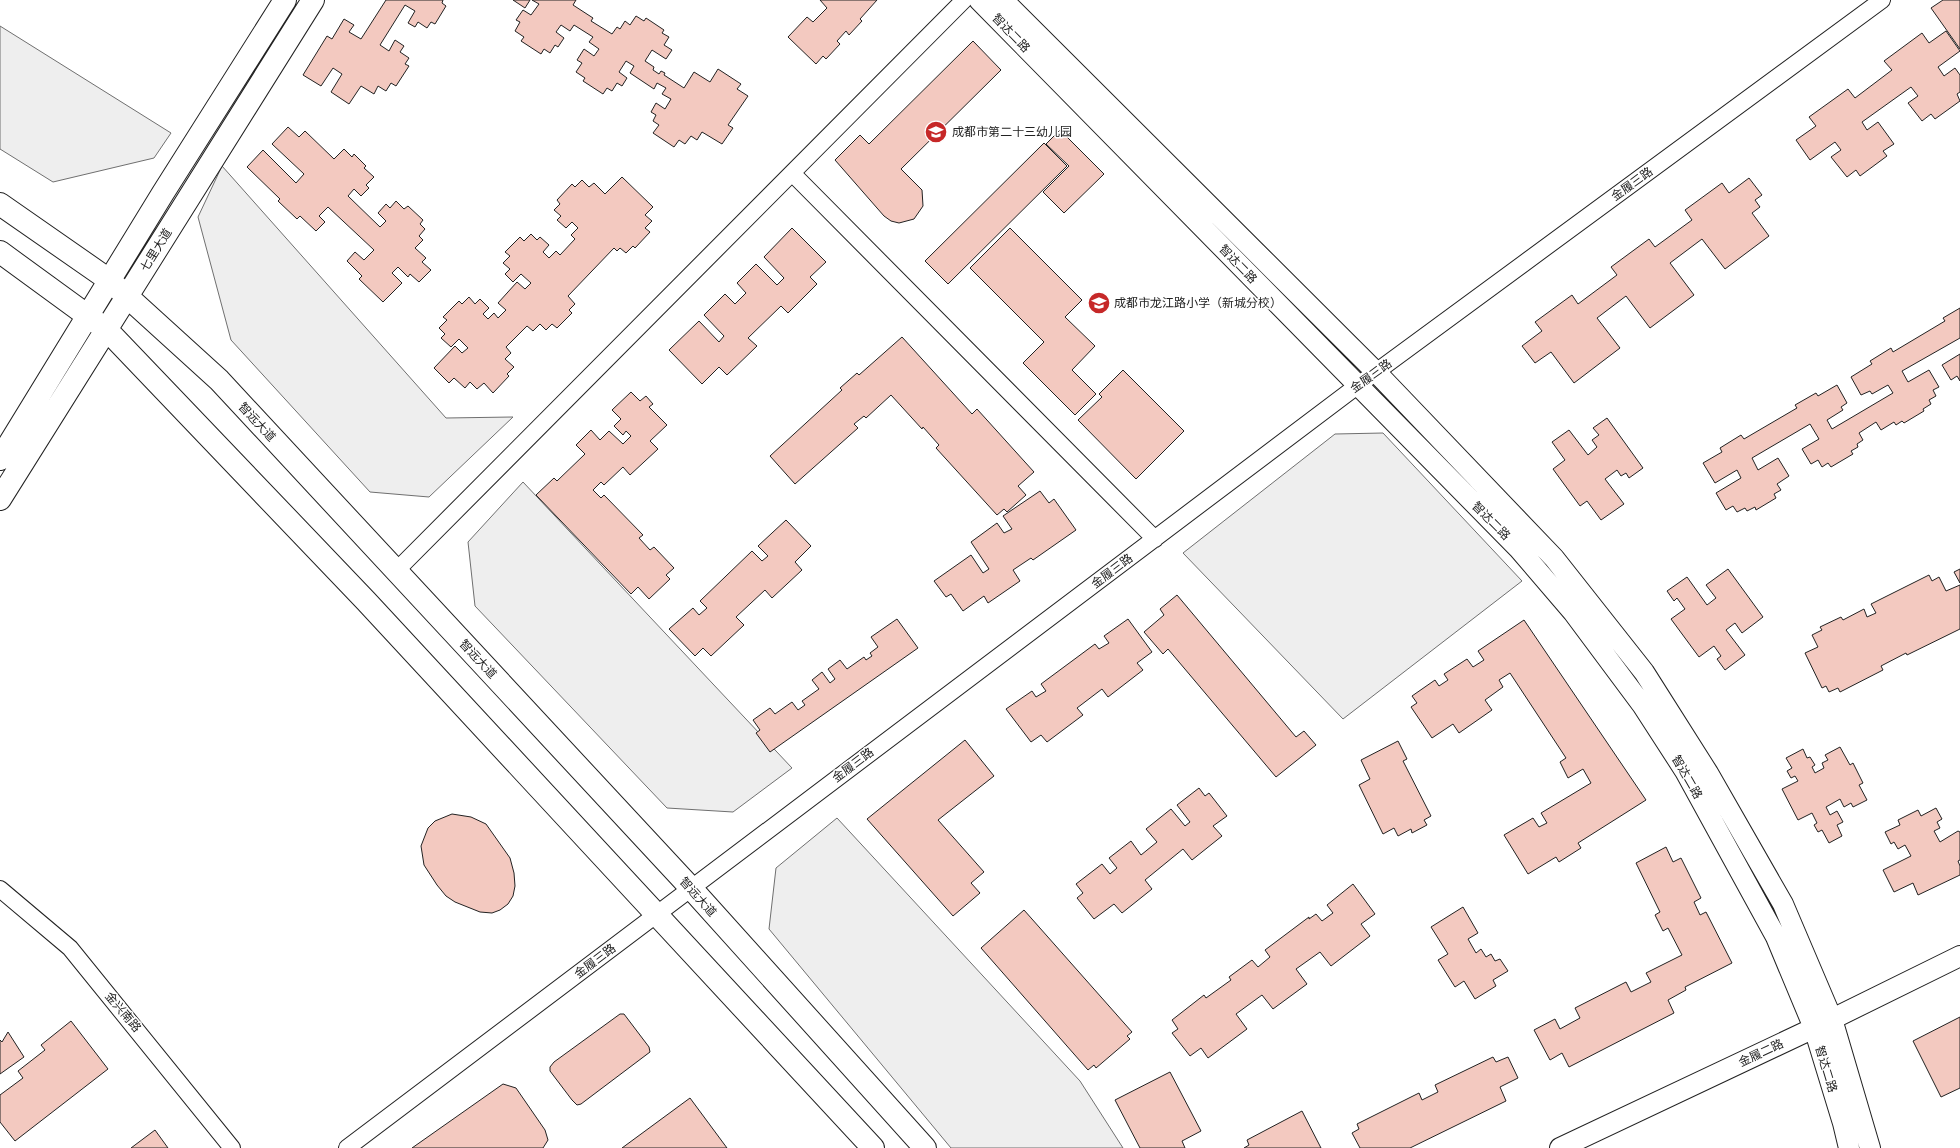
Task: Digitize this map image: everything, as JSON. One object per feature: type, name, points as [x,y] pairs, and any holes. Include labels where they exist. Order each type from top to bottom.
[{"type":"main road","name":"七里大道","points":[[0,459],[109,280],[285,0]]},
{"type":"main road","name":"七里大道","points":[[0,499],[313,0]]},
{"type":"main road","name":"智远大道","points":[[0,204],[109,280],[219,380],[690,887],[925,1148]]},
{"type":"main road","points":[[0,252],[89,315],[107,330],[366,601],[873,1148]]},
{"type":"street","points":[[396,571],[964,0]]},
{"type":"street","name":"智达二路","points":[[979,0],[1519,549],[1573,612],[1643,706],[1685,771],[1776,936],[1814,1028],[1844,1123],[1849,1148]]},
{"type":"street","name":"智达二路","points":[[1003,0],[1376,372],[1554,558],[1644,672],[1708,773],[1783,904],[1832,1019],[1870,1148]]},
{"type":"street","name":"金履三路","points":[[347,1148],[657,914],[690,887],[1357,386],[1882,0]]},
{"type":"street","points":[[792,173],[1154,539]]},
{"type":"street","name":"金兴南路","points":[[0,889],[70,948],[153,1048],[232,1148]]},
{"type":"street","name":"金履二路","points":[[1560,1148],[1814,1028],[1960,956]]},
{"type":"shaded area","points":[[0,26],[171,133],[154,158],[53,182],[0,149]]},
{"type":"shaded area","points":[[222,166],[446,418],[513,417],[429,497],[370,492],[231,340],[198,217]]},
{"type":"shaded area","points":[[1383,433],[1522,581],[1343,719],[1183,553],[1335,434]]},
{"type":"shaded area","points":[[523,482],[792,768],[733,812],[667,808],[475,606],[468,542]]},
{"type":"shaded area","points":[[837,818],[1080,1081],[1123,1148],[951,1148],[769,929],[776,868]]},
{"type":"building","points":[[386,0],[443,0],[442,3],[446,6],[435,24],[431,22],[427,28],[418,22],[415,27],[408,23],[415,11],[405,5],[380,45],[389,51],[395,40],[404,46],[400,52],[409,58],[405,64],[409,66],[396,86],[391,83],[386,91],[378,86],[374,94],[361,86],[349,104],[331,92],[342,74],[333,68],[321,86],[303,75],[327,36],[332,39],[344,19],[354,25],[349,32],[361,39]]},
{"type":"building","points":[[513,0],[530,0],[525,8]]},
{"type":"building","points":[[532,0],[576,0],[573,5],[593,18],[591,21],[612,34],[617,27],[620,29],[625,21],[630,25],[636,16],[644,21],[646,18],[664,30],[662,33],[669,37],[664,45],[672,50],[666,59],[652,50],[645,61],[654,67],[653,70],[659,74],[661,71],[665,73],[664,75],[684,88],[694,72],[710,82],[718,69],[741,84],[737,89],[748,96],[728,125],[733,128],[722,144],[702,132],[697,140],[691,136],[685,144],[679,140],[674,147],[653,133],[659,125],[653,121],[656,115],[651,112],[656,103],[665,109],[671,99],[662,94],[666,88],[657,83],[654,89],[630,73],[634,66],[626,61],[619,72],[627,78],[622,86],[617,83],[612,91],[607,88],[603,94],[583,81],[585,78],[576,72],[582,63],[577,60],[584,49],[594,56],[599,49],[589,42],[593,37],[574,25],[570,31],[561,25],[556,32],[564,38],[558,47],[555,45],[550,53],[544,49],[541,54],[521,41],[524,37],[515,31],[520,22],[516,20],[523,10],[531,15],[539,4]]},
{"type":"building","points":[[820,0],[877,0],[860,19],[862,21],[849,35],[846,31],[837,41],[840,44],[826,59],[823,56],[816,64],[788,37],[807,17],[813,22],[827,8]]},
{"type":"building","points":[[1943,0],[1960,0],[1960,49],[1931,8]]},
{"type":"building","points":[[1946,31],[1960,51],[1938,67],[1944,76],[1955,68],[1960,75],[1960,92],[1957,94],[1960,101],[1935,119],[1931,114],[1922,121],[1908,103],[1918,96],[1911,87],[1862,122],[1867,130],[1878,122],[1894,144],[1883,151],[1887,156],[1860,176],[1856,170],[1847,177],[1831,157],[1841,150],[1835,142],[1810,160],[1796,140],[1816,126],[1809,117],[1848,89],[1855,98],[1892,70],[1884,61],[1922,33],[1929,43]]},
{"type":"building","points":[[973,41],[1001,70],[901,169],[922,190],[923,206],[914,219],[899,223],[891,221],[884,216],[835,160],[860,135],[869,144]]},
{"type":"building","points":[[288,127],[299,137],[305,131],[334,159],[344,149],[352,157],[354,154],[366,166],[364,168],[374,177],[366,185],[369,188],[361,196],[354,189],[348,196],[380,227],[386,221],[378,213],[386,204],[390,208],[396,201],[404,209],[408,206],[423,220],[420,224],[425,229],[419,236],[423,240],[415,248],[426,258],[422,262],[431,270],[419,282],[410,274],[408,277],[398,267],[392,273],[402,283],[383,302],[359,279],[362,276],[347,261],[355,252],[364,260],[374,250],[328,207],[319,216],[325,222],[316,231],[300,216],[297,219],[278,201],[280,199],[247,167],[263,150],[296,183],[304,174],[272,144]]},
{"type":"building","points":[[1060,130],[1104,174],[1064,213],[1043,192],[1069,166],[1046,144]]},
{"type":"building","points":[[1044,143],[1067,166],[948,284],[925,261]]},
{"type":"building","points":[[622,177],[653,207],[645,215],[652,221],[645,228],[650,232],[635,248],[633,246],[626,253],[620,248],[617,251],[614,248],[568,296],[575,304],[569,310],[572,313],[557,328],[552,324],[546,330],[540,324],[533,331],[527,326],[506,347],[511,353],[505,359],[514,367],[507,374],[509,376],[493,393],[484,383],[477,389],[470,382],[465,388],[454,378],[449,383],[434,368],[455,346],[462,353],[468,348],[459,339],[451,347],[441,338],[445,334],[439,328],[447,320],[443,317],[459,301],[462,304],[469,297],[475,304],[480,299],[489,308],[483,314],[488,319],[494,313],[498,318],[506,310],[498,303],[517,282],[525,289],[531,283],[521,274],[513,282],[505,274],[510,269],[503,263],[510,256],[505,252],[520,237],[524,241],[531,234],[537,240],[540,237],[549,245],[543,252],[549,258],[556,251],[560,255],[575,239],[571,235],[578,228],[572,222],[566,228],[557,220],[561,216],[554,210],[560,204],[557,200],[572,184],[575,187],[582,180],[589,187],[594,183],[605,194]]},
{"type":"building","points":[[1749,178],[1762,195],[1755,200],[1760,207],[1752,213],[1769,236],[1725,269],[1702,239],[1670,263],[1694,295],[1650,328],[1626,296],[1597,318],[1620,348],[1574,383],[1551,352],[1535,363],[1522,346],[1542,331],[1535,322],[1572,295],[1578,304],[1617,275],[1611,267],[1649,239],[1655,247],[1692,220],[1685,210],[1722,183],[1729,193]]},
{"type":"building","points":[[792,228],[826,262],[810,277],[817,284],[788,313],[781,306],[748,338],[757,346],[727,375],[719,367],[702,384],[669,350],[699,321],[719,342],[724,336],[704,315],[725,294],[735,304],[746,293],[737,283],[756,264],[777,285],[784,278],[764,257]]},
{"type":"building","points":[[1010,228],[1082,300],[1065,317],[1095,346],[1072,370],[1096,394],[1075,415],[1023,363],[1044,342],[970,268]]},
{"type":"building","points":[[1960,308],[1960,338],[1902,371],[1908,382],[1929,370],[1939,387],[1933,390],[1936,396],[1929,400],[1931,404],[1923,409],[1924,411],[1904,423],[1902,421],[1896,425],[1894,422],[1881,430],[1876,422],[1859,433],[1863,440],[1857,444],[1858,447],[1851,451],[1853,454],[1831,467],[1828,463],[1822,467],[1818,460],[1811,464],[1802,449],[1819,439],[1810,424],[1752,458],[1758,470],[1778,458],[1789,476],[1777,484],[1781,490],[1774,494],[1776,498],[1756,510],[1755,507],[1747,511],[1745,508],[1737,512],[1733,506],[1726,510],[1716,493],[1741,478],[1737,470],[1715,483],[1703,463],[1722,452],[1720,448],[1741,435],[1744,439],[1797,408],[1795,405],[1816,393],[1818,396],[1837,385],[1847,403],[1841,407],[1843,410],[1827,420],[1832,429],[1893,393],[1888,385],[1872,394],[1870,391],[1861,395],[1851,377],[1872,364],[1870,361],[1891,348],[1893,352],[1945,321],[1943,318]]},
{"type":"building","points":[[902,337],[972,414],[977,409],[1034,472],[1018,486],[1026,495],[1007,512],[1004,509],[997,515],[936,448],[939,445],[891,395],[866,418],[864,416],[854,424],[858,428],[795,484],[770,456],[842,390],[840,388],[857,373],[859,375]]},
{"type":"building","points":[[1960,354],[1960,381],[1957,376],[1951,380],[1942,365]]},
{"type":"building","points":[[1123,370],[1184,431],[1136,479],[1078,420],[1102,397],[1099,394]]},
{"type":"building","points":[[631,392],[640,401],[646,396],[653,404],[649,407],[667,425],[650,441],[658,449],[630,475],[623,467],[604,485],[601,482],[593,490],[601,498],[604,495],[643,535],[639,538],[650,550],[654,547],[674,568],[666,575],[670,579],[649,599],[638,587],[631,594],[536,495],[554,478],[557,481],[585,454],[576,445],[591,430],[600,440],[609,431],[623,444],[631,436],[626,431],[623,435],[614,426],[621,419],[612,410]]},
{"type":"building","points":[[1607,418],[1643,468],[1629,478],[1626,473],[1621,476],[1617,470],[1605,479],[1624,504],[1601,520],[1587,501],[1580,506],[1553,469],[1565,460],[1552,442],[1569,430],[1588,455],[1597,447],[1592,440],[1599,435],[1593,428]]},
{"type":"building","points":[[1040,491],[1049,503],[1054,499],[1076,530],[1033,560],[1031,558],[1013,570],[1020,581],[988,603],[984,596],[963,611],[951,594],[946,597],[934,581],[971,555],[983,573],[989,569],[971,542],[997,523],[1004,533],[1012,529],[1003,516]]},
{"type":"building","points":[[786,520],[811,546],[795,562],[802,570],[772,598],[765,590],[736,617],[744,625],[711,656],[703,648],[695,656],[669,629],[693,608],[699,615],[707,608],[700,601],[752,551],[762,561],[768,556],[758,546]]},
{"type":"building","points":[[1728,569],[1763,617],[1742,633],[1735,623],[1726,630],[1745,655],[1725,670],[1717,659],[1721,656],[1714,646],[1699,657],[1671,619],[1685,609],[1677,598],[1674,601],[1667,591],[1687,577],[1707,605],[1716,598],[1706,585]]},
{"type":"building","points":[[1960,569],[1960,583],[1954,572]]},
{"type":"building","points":[[1929,575],[1932,581],[1939,577],[1946,591],[1960,585],[1960,629],[1881,666],[1883,670],[1840,692],[1838,688],[1829,692],[1826,686],[1822,688],[1805,653],[1818,647],[1812,635],[1822,630],[1820,627],[1841,617],[1843,620],[1864,609],[1867,617],[1876,613],[1871,604]]},
{"type":"building","points":[[1177,595],[1296,737],[1304,731],[1316,745],[1276,777],[1168,649],[1163,654],[1144,632],[1164,615],[1160,609]]},
{"type":"building","points":[[897,619],[918,648],[770,752],[756,733],[760,730],[753,720],[770,708],[775,714],[792,702],[798,710],[805,705],[802,701],[819,689],[812,680],[822,672],[830,683],[835,679],[828,669],[840,660],[847,669],[864,657],[866,660],[872,656],[870,653],[878,647],[871,637]]},
{"type":"building","points":[[1128,619],[1152,652],[1137,663],[1143,670],[1108,697],[1102,689],[1077,708],[1083,715],[1047,742],[1041,735],[1031,742],[1006,709],[1032,691],[1036,697],[1046,691],[1041,684],[1095,644],[1099,649],[1109,643],[1104,636]]},
{"type":"building","points":[[1524,620],[1646,800],[1578,843],[1581,848],[1559,862],[1556,857],[1528,874],[1504,835],[1533,818],[1539,827],[1547,823],[1541,813],[1591,783],[1583,769],[1568,778],[1560,762],[1566,758],[1510,673],[1499,680],[1503,687],[1485,700],[1492,710],[1459,733],[1453,724],[1432,738],[1411,707],[1417,703],[1412,696],[1435,680],[1439,686],[1448,680],[1444,674],[1467,659],[1473,667],[1484,660],[1478,651]]},
{"type":"building","points":[[965,740],[994,776],[938,820],[984,872],[971,883],[980,893],[953,916],[867,819]]},
{"type":"building","points":[[1398,741],[1407,759],[1403,761],[1431,816],[1424,820],[1427,825],[1412,833],[1411,829],[1398,836],[1394,828],[1383,834],[1359,785],[1370,779],[1361,760]]},
{"type":"building","points":[[1840,747],[1850,765],[1853,763],[1863,783],[1859,785],[1867,800],[1853,807],[1851,803],[1844,807],[1840,799],[1826,807],[1830,815],[1837,811],[1843,822],[1837,825],[1842,836],[1829,843],[1822,830],[1818,832],[1814,825],[1817,823],[1812,813],[1798,820],[1782,789],[1798,781],[1795,776],[1791,778],[1787,771],[1792,768],[1786,758],[1803,749],[1807,758],[1810,757],[1815,765],[1812,767],[1815,773],[1824,768],[1822,763],[1828,760],[1825,755]]},
{"type":"building","points":[[1199,788],[1205,796],[1209,793],[1227,816],[1213,826],[1222,836],[1192,860],[1183,849],[1145,880],[1152,889],[1122,913],[1114,904],[1094,919],[1077,898],[1083,893],[1076,884],[1102,864],[1110,874],[1117,868],[1109,858],[1131,841],[1141,855],[1157,842],[1146,829],[1171,809],[1185,826],[1190,822],[1177,805]]},
{"type":"building","points":[[1936,808],[1942,819],[1937,822],[1940,828],[1934,831],[1940,842],[1958,831],[1960,832],[1960,860],[1958,861],[1960,866],[1960,875],[1918,895],[1913,883],[1894,892],[1883,870],[1911,856],[1905,845],[1898,849],[1894,842],[1891,844],[1885,832],[1900,825],[1898,820],[1918,810],[1921,816]]},
{"type":"building","points":[[452,814],[471,817],[486,824],[510,858],[514,873],[515,886],[513,896],[508,904],[500,910],[492,913],[480,912],[455,902],[446,896],[424,865],[421,846],[428,828],[435,821]]},
{"type":"building","points":[[1666,847],[1673,862],[1681,858],[1701,898],[1694,902],[1700,915],[1706,912],[1732,963],[1685,987],[1686,990],[1668,1000],[1674,1013],[1569,1067],[1562,1053],[1550,1060],[1534,1030],[1555,1019],[1560,1029],[1580,1018],[1575,1008],[1626,982],[1631,992],[1651,982],[1646,973],[1682,955],[1668,928],[1663,931],[1655,915],[1660,912],[1636,863]]},
{"type":"building","points":[[1353,884],[1375,914],[1361,924],[1370,936],[1331,966],[1320,952],[1296,969],[1307,984],[1273,1009],[1262,995],[1236,1014],[1247,1029],[1208,1058],[1201,1048],[1190,1056],[1172,1033],[1178,1029],[1172,1020],[1204,995],[1206,998],[1231,980],[1229,977],[1252,960],[1258,967],[1270,957],[1265,950],[1309,917],[1309,919],[1316,914],[1322,921],[1333,913],[1327,905]]},
{"type":"building","points":[[1463,907],[1478,933],[1468,939],[1476,953],[1481,949],[1486,957],[1491,954],[1495,961],[1500,959],[1508,971],[1493,980],[1496,986],[1475,999],[1464,981],[1455,987],[1438,960],[1448,954],[1431,927]]},
{"type":"building","points":[[1024,910],[1132,1032],[1127,1036],[1130,1039],[1096,1068],[1094,1065],[1088,1070],[981,948]]},
{"type":"building","points":[[620,1014],[624,1014],[649,1047],[650,1052],[581,1104],[577,1105],[550,1071],[550,1067],[554,1062]]},
{"type":"building","points":[[1960,1017],[1960,1088],[1941,1097],[1913,1041]]},
{"type":"building","points":[[71,1021],[108,1069],[15,1141],[0,1122],[0,1095],[23,1078],[18,1071],[45,1050],[41,1045]]},
{"type":"building","points":[[8,1032],[24,1057],[0,1074],[0,1040],[2,1042]]},
{"type":"building","points":[[1493,1057],[1496,1062],[1508,1057],[1518,1078],[1500,1087],[1506,1101],[1410,1148],[1360,1148],[1352,1133],[1359,1129],[1357,1124],[1419,1093],[1422,1100],[1438,1092],[1435,1085]]},
{"type":"building","points":[[1170,1072],[1201,1131],[1182,1141],[1185,1148],[1140,1148],[1115,1100]]},
{"type":"building","points":[[503,1084],[516,1088],[545,1130],[548,1140],[543,1148],[412,1148]]},
{"type":"building","points":[[690,1098],[727,1148],[622,1148]]},
{"type":"building","points":[[1302,1111],[1321,1148],[1244,1148],[1249,1145],[1247,1140]]},
{"type":"building","points":[[155,1130],[168,1148],[131,1148]]},
{"type":"place","name":"成都市第二十三幼儿园","points":[[936,132]]},
{"type":"place","name":"成都市龙江路小学（新城分校）","points":[[1099,303]]}]
